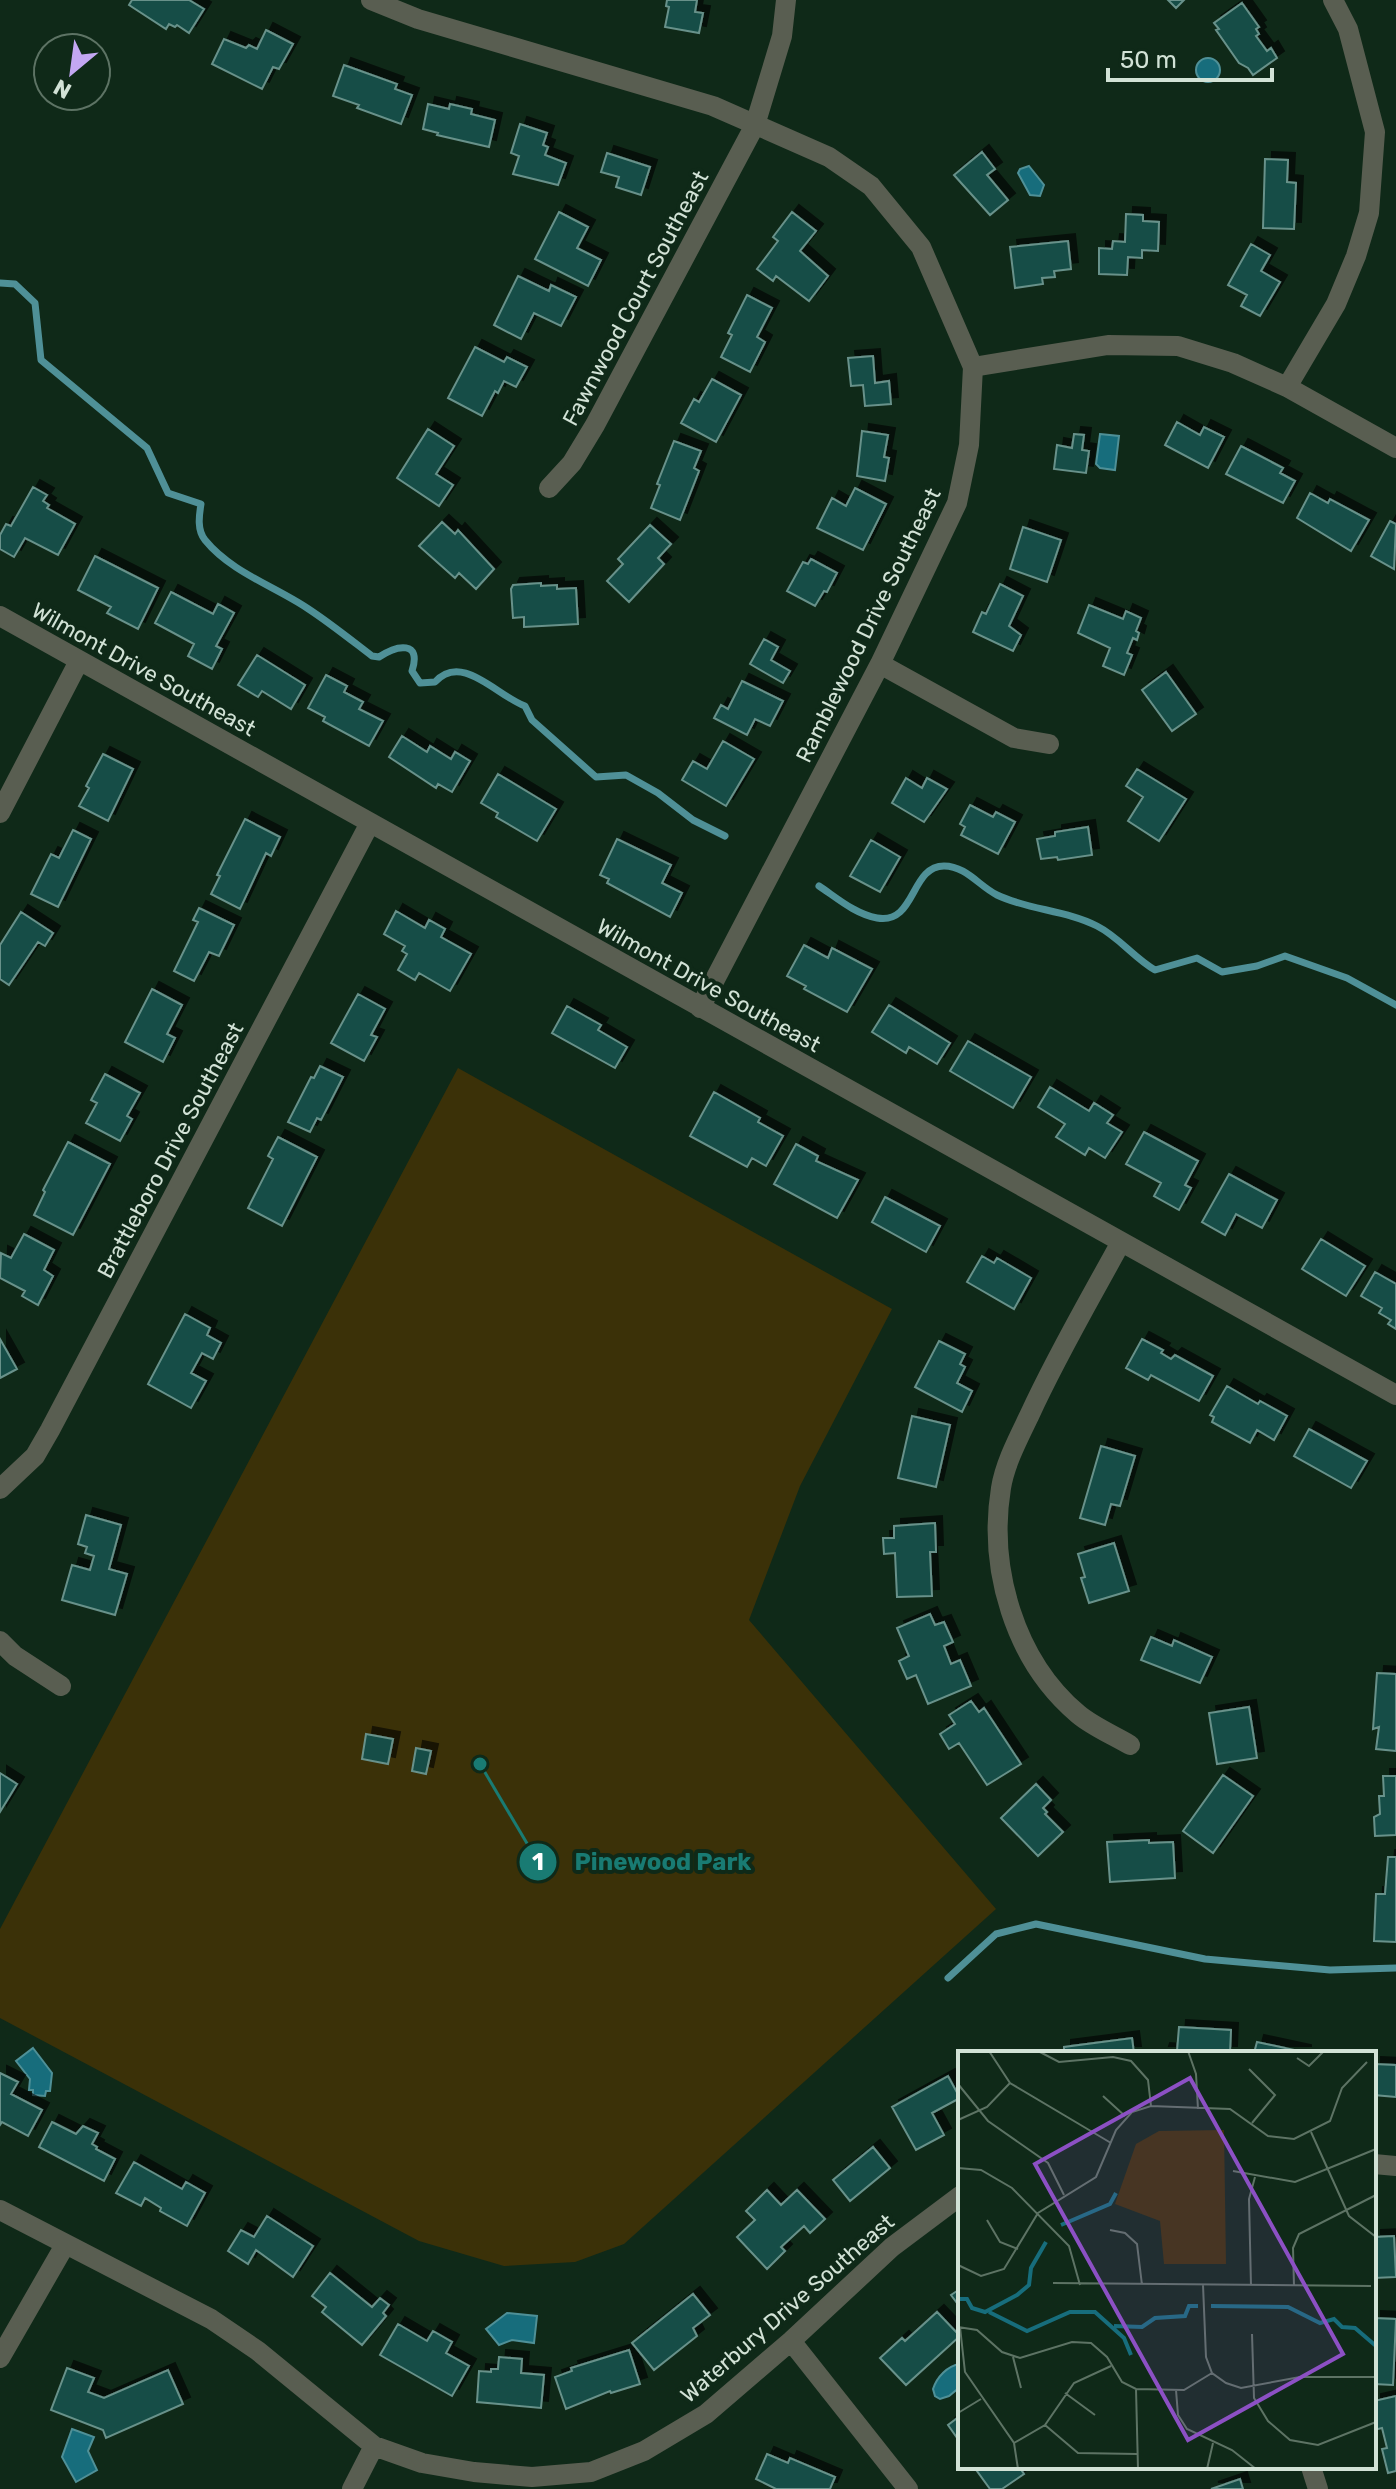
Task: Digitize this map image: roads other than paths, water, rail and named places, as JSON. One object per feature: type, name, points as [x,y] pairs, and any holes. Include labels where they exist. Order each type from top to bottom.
[{"type":"street","name":"Ramblewood Drive Southeast","points":[[371,0],[418,19],[713,106],[829,157],[871,186],[921,247],[973,367],[969,445],[957,503],[880,664],[700,1008]]},
{"type":"street","name":"Fawnwood Court Southeast","points":[[549,488],[572,463],[595,425],[755,125],[782,36],[786,0]]},
{"type":"street","points":[[1287,387],[1336,304],[1356,256],[1369,213],[1375,132],[1348,29],[1333,0]]},
{"type":"street","points":[[973,367],[1108,345],[1178,346],[1233,363],[1287,387],[1396,448]]},
{"type":"street","name":"Wilmont Drive Southeast","points":[[0,616],[1396,1395]]},
{"type":"street","points":[[0,813],[79,661]]},
{"type":"street","points":[[880,664],[1014,738],[1049,744]]},
{"type":"street","name":"Brattleboro Drive Southeast","points":[[0,1489],[35,1456],[50,1430],[370,823]]},
{"type":"street","points":[[1121,1242],[1041,1389],[1019,1438],[1001,1486],[998,1542],[1007,1606],[1038,1671],[1078,1714],[1130,1745]]},
{"type":"street","points":[[0,1641],[15,1656],[61,1686]]},
{"type":"street","points":[[1376,2164],[1396,2166]]},
{"type":"street","name":"Waterbury Drive Southeast","points":[[0,2210],[211,2319],[258,2351],[374,2446],[422,2463],[474,2472],[593,2480],[706,2414],[791,2341],[892,2247],[958,2198]]},
{"type":"street","points":[[0,2358],[65,2245]]},
{"type":"street","points":[[791,2341],[908,2489]]},
{"type":"street","points":[[352,2489],[374,2446]]},
{"type":"street","points":[[1312,2469],[1318,2489]]},
{"type":"water","points":[[1208,58],[1217,61],[1220,70],[1217,79],[1208,82],[1199,79],[1196,70],[1199,61]]},
{"type":"water","points":[[1029,166],[1044,185],[1040,196],[1030,195],[1018,173]]},
{"type":"water","points":[[1100,434],[1119,436],[1115,470],[1100,468],[1096,464]]},
{"type":"water","points":[[33,2048],[52,2073],[50,2091],[46,2091],[45,2096],[33,2095],[33,2090],[29,2090],[30,2079],[16,2061]]},
{"type":"water","points":[[507,2313],[537,2316],[534,2343],[512,2340],[499,2345],[486,2329]]},
{"type":"water","points":[[958,2365],[958,2389],[940,2399],[933,2389],[940,2376]]},
{"type":"water","points":[[72,2429],[94,2437],[88,2451],[97,2470],[76,2482],[62,2457]]},
{"type":"waterway","points":[[0,283],[15,284],[35,303],[41,360],[147,448],[168,493],[201,504],[199,523],[202,536],[227,561],[307,608],[372,656],[379,657],[400,648],[411,650],[414,654],[412,671],[420,683],[435,682],[445,674],[457,672],[480,679],[525,706],[532,720],[596,777],[626,775],[658,793],[693,820],[725,836]]},
{"type":"waterway","points":[[819,886],[861,913],[890,918],[906,905],[925,875],[933,869],[952,867],[1009,900],[1097,926],[1155,970],[1197,958],[1222,972],[1257,966],[1285,956],[1347,978],[1396,1005]]},
{"type":"waterway","points":[[948,1978],[996,1934],[1036,1924],[1205,1959],[1330,1970],[1396,1968]]},
{"type":"place","name":"Pinewood Park","points":[[480,1764]]}]
